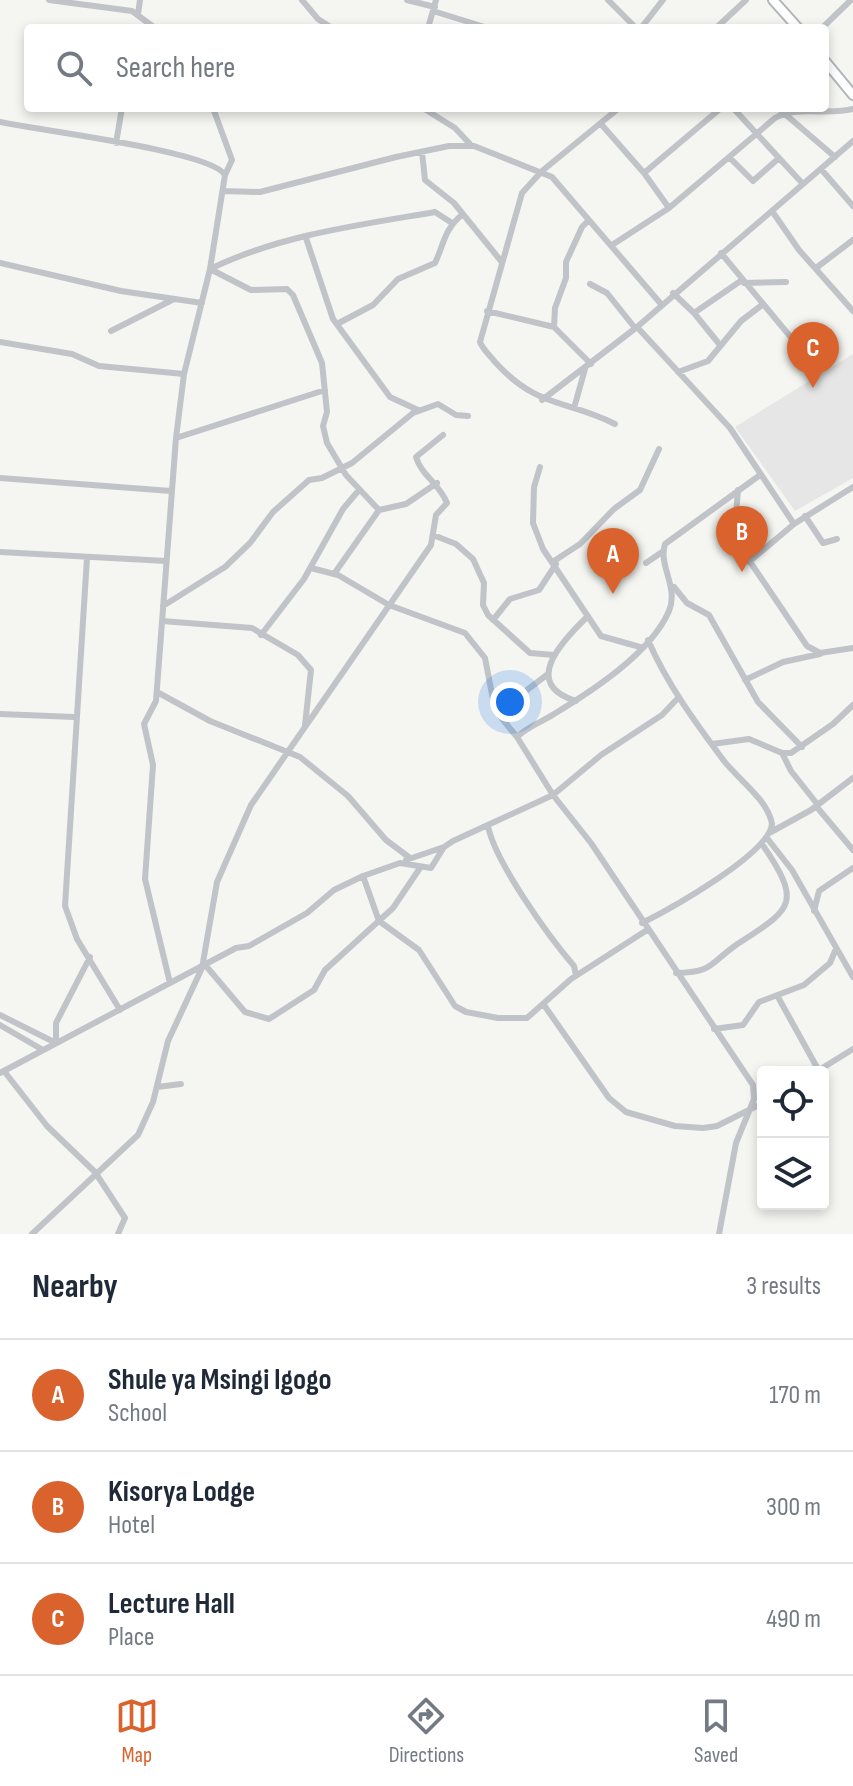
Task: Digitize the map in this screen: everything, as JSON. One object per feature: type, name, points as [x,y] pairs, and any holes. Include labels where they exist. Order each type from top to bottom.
[{"type":"main road","points":[[773,0],[794,24]]},
{"type":"main road","points":[[829,66],[853,95]]},
{"type":"street","points":[[49,0],[141,16],[150,24]]},
{"type":"street","points":[[140,0],[140,24]]},
{"type":"street","points":[[302,0],[309,11],[327,24]]},
{"type":"street","points":[[407,0],[435,6],[478,24]]},
{"type":"street","points":[[608,0],[634,24]]},
{"type":"street","points":[[642,24],[663,0]]},
{"type":"street","points":[[720,24],[746,0]]},
{"type":"street","points":[[826,24],[851,0]]},
{"type":"street","points":[[805,112],[830,113],[853,109]]},
{"type":"street","points":[[116,143],[121,112]]},
{"type":"street","points":[[170,983],[145,879],[153,765],[144,724],[155,706],[157,692],[171,491],[184,374],[210,269],[225,175],[232,160],[214,112]]},
{"type":"street","points":[[428,112],[474,146],[552,177],[661,304]]},
{"type":"street","points":[[614,112],[542,171],[518,200],[487,311],[481,347],[513,379],[542,400],[615,424]]},
{"type":"street","points":[[644,173],[716,112]]},
{"type":"street","points":[[737,112],[803,184]]},
{"type":"street","points":[[612,245],[669,208],[779,112]]},
{"type":"street","points":[[781,112],[835,157]]},
{"type":"street","points":[[0,122],[196,159],[215,165],[225,175]]},
{"type":"street","points":[[601,124],[644,173],[669,208]]},
{"type":"street","points":[[542,400],[636,327],[853,141]]},
{"type":"street","points":[[224,191],[273,189],[449,146],[474,146]]},
{"type":"street","points":[[422,152],[425,180],[447,196],[501,261]]},
{"type":"street","points":[[729,157],[753,181],[779,158]]},
{"type":"street","points":[[821,169],[853,206]]},
{"type":"street","points":[[772,211],[853,311]]},
{"type":"street","points":[[210,269],[254,248],[354,225],[435,212],[452,223]]},
{"type":"street","points":[[337,324],[373,305],[398,279],[435,263],[440,243],[452,223],[463,214]]},
{"type":"street","points":[[554,327],[555,308],[566,278],[566,262],[582,227],[589,220]]},
{"type":"street","points":[[306,238],[319,283],[337,324],[390,397],[418,410]]},
{"type":"street","points":[[816,268],[853,240]]},
{"type":"street","points":[[721,253],[818,370]]},
{"type":"street","points":[[0,263],[202,303]]},
{"type":"street","points":[[210,269],[251,290],[290,291],[313,336],[325,390],[323,432],[329,448],[359,490],[379,510]]},
{"type":"street","points":[[694,313],[743,281],[786,282]]},
{"type":"street","points":[[590,284],[607,293],[730,428],[794,524]]},
{"type":"street","points":[[673,293],[720,345]]},
{"type":"street","points":[[111,331],[174,299]]},
{"type":"street","points":[[678,372],[708,361],[720,345],[762,305]]},
{"type":"street","points":[[487,311],[554,327],[588,366]]},
{"type":"street","points":[[0,342],[72,354],[99,366],[184,374]]},
{"type":"street","points":[[574,408],[588,366]]},
{"type":"street","points":[[176,438],[325,390]]},
{"type":"street","points":[[163,606],[225,567],[250,543],[273,512],[309,480],[343,467],[418,410],[440,404],[456,415],[468,416]]},
{"type":"street","points":[[32,1234],[138,1135],[157,1087],[168,1041],[204,967],[212,903],[231,844],[251,805],[431,545],[437,512],[447,503],[437,483],[418,465],[416,457],[443,435]]},
{"type":"street","points":[[493,620],[510,599],[539,590],[555,563],[580,544],[614,509],[640,490],[659,449]]},
{"type":"street","points":[[540,467],[531,518],[543,549],[601,636],[640,647]]},
{"type":"street","points":[[646,563],[662,552],[673,536],[760,475]]},
{"type":"street","points":[[0,478],[171,491]]},
{"type":"street","points":[[334,574],[379,510],[406,504],[437,483]]},
{"type":"street","points":[[749,562],[805,516],[853,487]]},
{"type":"street","points":[[261,635],[311,568],[343,509],[359,490]]},
{"type":"street","points":[[738,490],[733,533],[749,562],[807,646],[824,653]]},
{"type":"street","points":[[805,516],[824,544],[837,539]]},
{"type":"street","points":[[433,535],[456,544],[473,559],[484,583],[483,605],[493,620],[530,653],[554,655]]},
{"type":"street","points":[[0,552],[166,561]]},
{"type":"street","points":[[517,737],[605,681],[648,640],[669,612],[672,585],[662,552]]},
{"type":"street","points":[[87,558],[74,717],[65,906],[68,921],[120,1010]]},
{"type":"street","points":[[311,568],[334,574],[389,605],[465,633],[485,658],[497,713],[517,737],[553,795],[591,843],[642,923],[750,1078],[755,1091],[753,1106],[736,1143],[719,1234]]},
{"type":"street","points":[[672,585],[693,606],[709,615],[765,711],[802,747]]},
{"type":"street","points":[[669,612],[693,606]]},
{"type":"street","points":[[576,701],[556,693],[550,687],[548,674],[554,655],[588,616]]},
{"type":"street","points":[[162,621],[206,627],[243,626],[298,655],[311,670],[305,729]]},
{"type":"street","points":[[648,640],[678,698],[768,811],[767,838],[784,880],[784,911],[775,922],[728,951],[710,969],[676,973]]},
{"type":"street","points":[[745,680],[789,660],[853,648]]},
{"type":"street","points":[[543,656],[550,665]]},
{"type":"street","points":[[497,713],[548,674]]},
{"type":"street","points":[[157,692],[210,721],[289,751],[348,796],[386,840],[410,858]]},
{"type":"street","points":[[118,1234],[124,1214],[95,1172],[47,1126],[2,1072],[307,913],[334,890],[363,876],[444,847],[553,795],[596,759],[662,715],[678,698]]},
{"type":"street","points":[[712,744],[749,739],[782,753],[802,747],[853,705]]},
{"type":"street","points":[[0,714],[74,717]]},
{"type":"street","points":[[782,753],[791,771],[853,850]]},
{"type":"street","points":[[642,923],[695,893],[853,778]]},
{"type":"street","points":[[488,826],[499,857],[535,917],[574,966],[576,975]]},
{"type":"street","points":[[767,838],[792,870],[814,915],[852,975]]},
{"type":"street","points":[[400,863],[420,868],[433,866],[444,847]]},
{"type":"street","points":[[204,967],[245,1012],[269,1019],[314,990],[325,970],[397,903],[420,868]]},
{"type":"street","points":[[814,915],[819,891],[853,868]]},
{"type":"street","points":[[363,876],[372,908],[380,921],[419,950],[452,1003],[466,1012],[527,1018],[576,975],[647,930]]},
{"type":"street","points":[[714,1029],[743,1025],[757,1004],[809,981],[830,963],[835,951]]},
{"type":"street","points":[[56,1043],[55,1026],[90,957]]},
{"type":"street","points":[[852,975],[853,961]]},
{"type":"street","points":[[778,997],[815,1066]]},
{"type":"street","points":[[544,1005],[602,1089],[626,1112],[675,1126],[703,1128],[717,1126],[757,1105]]},
{"type":"street","points":[[0,1015],[56,1043]]},
{"type":"street","points":[[0,1025],[43,1050]]},
{"type":"street","points":[[826,1066],[853,1049]]},
{"type":"street","points":[[157,1087],[181,1084]]},
{"type":"shaded area","points":[[853,354],[853,478],[795,511],[735,427]]},
{"type":"place","name":"Lecture Hall","points":[[813,388]]},
{"type":"place","name":"Kisorya Lodge","points":[[742,572]]},
{"type":"place","name":"Shule ya Msingi Igogo","points":[[613,594]]}]
